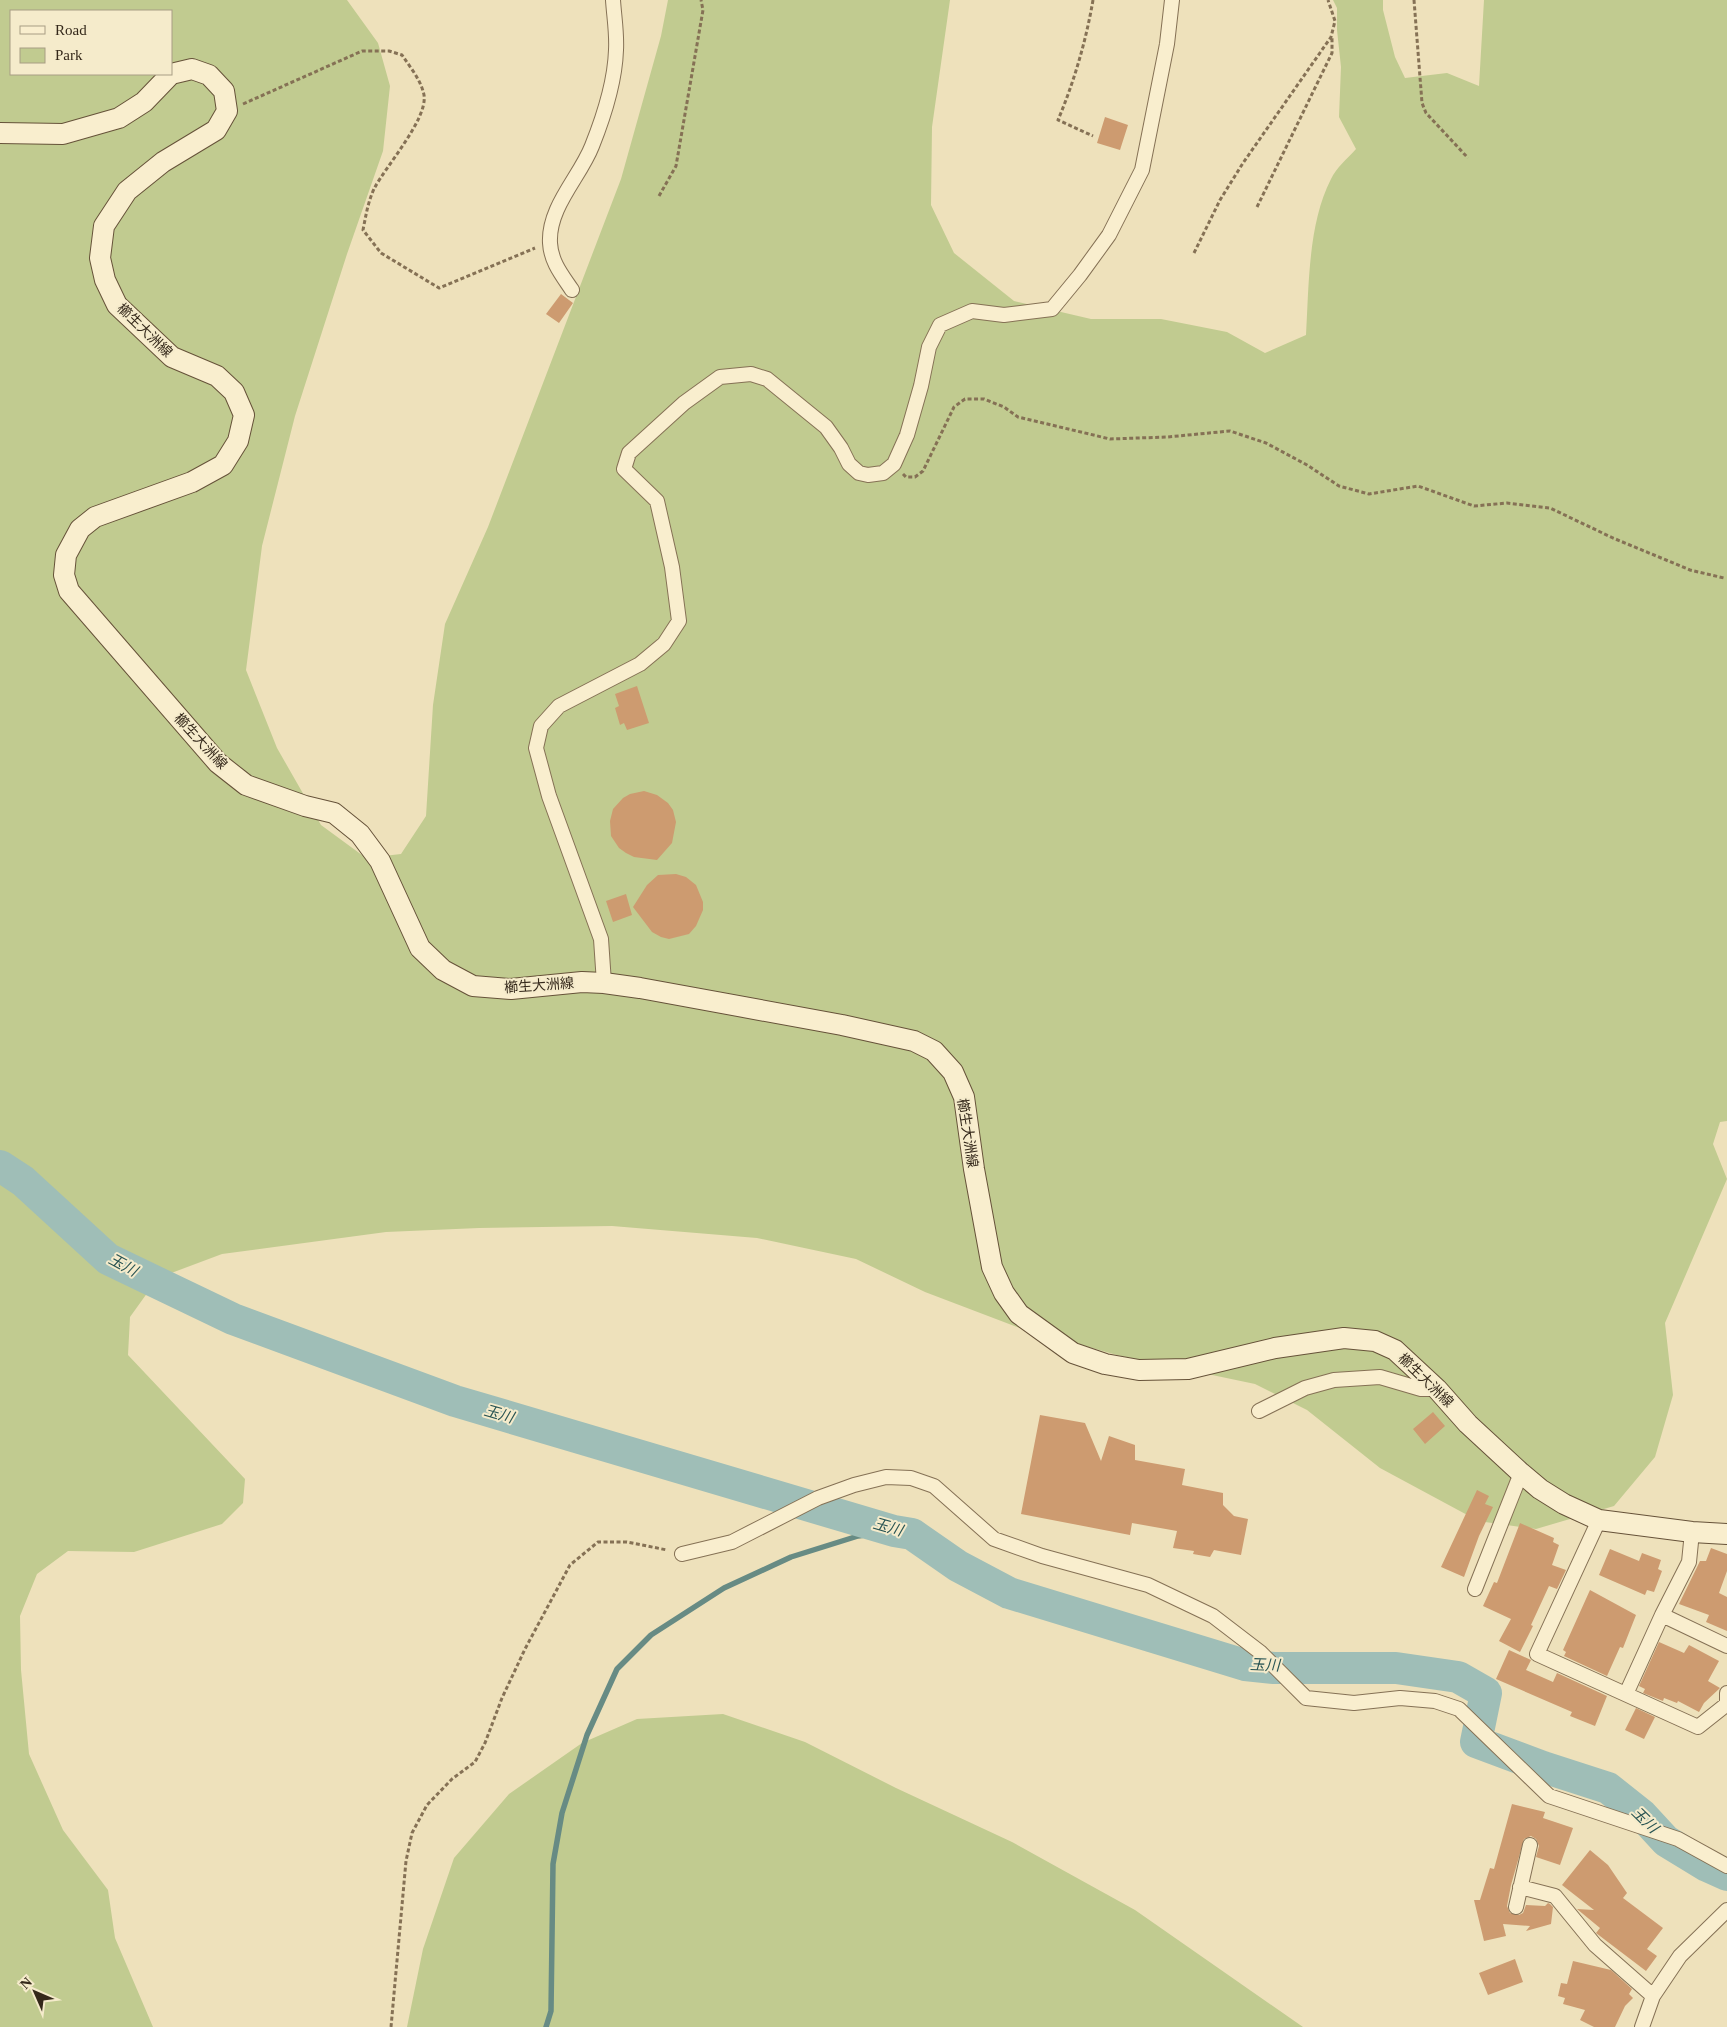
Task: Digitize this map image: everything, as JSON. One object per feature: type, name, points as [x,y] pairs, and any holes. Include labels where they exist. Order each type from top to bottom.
[{"type":"main road","points":[[172,74],[192,69],[209,75],[224,91],[227,110]]},
{"type":"main road","points":[[0,133],[63,134],[119,118],[144,102],[170,75]]},
{"type":"main road","name":"櫛生大洲線","points":[[227,110],[216,130],[163,162],[127,191],[104,226],[100,258],[105,280],[117,305],[172,358],[218,376],[234,392],[244,415],[238,441],[223,465],[200,478],[95,517],[80,529],[66,555],[64,575],[69,591],[218,764],[246,785],[305,806],[334,813],[360,834],[380,861],[420,948],[443,970],[473,986],[511,990],[582,982],[640,988],[842,1025],[914,1041],[934,1051],[953,1072],[964,1097],[974,1169],[992,1267],[1004,1293],[1019,1314],[1074,1353],[1105,1364],[1139,1370],[1188,1369],[1275,1348],[1344,1338],[1375,1342],[1395,1350],[1438,1389],[1468,1424],[1521,1473],[1540,1489],[1564,1504],[1599,1520],[1692,1532],[1727,1534]]},
{"type":"street","points":[[572,290],[554,263],[550,242],[552,225],[560,203],[577,176],[592,146],[614,75],[617,48],[613,0]]},
{"type":"street","points":[[604,983],[601,939],[550,796],[536,748],[541,726],[559,706],[640,664],[664,644],[679,621],[672,567],[657,501],[624,469],[629,453],[684,402],[720,377],[750,374],[767,379],[826,427],[841,448],[849,464],[859,473],[868,475],[883,473],[894,464],[909,427],[921,386],[929,347],[940,325],[972,312],[1004,315],[1052,309],[1110,235],[1142,170],[1167,44],[1172,0]]},
{"type":"street","points":[[1259,1411],[1305,1388],[1334,1380],[1380,1377],[1421,1389],[1438,1389]]},
{"type":"street","points":[[1475,1589],[1521,1473]]},
{"type":"street","points":[[682,1554],[732,1542],[818,1498],[854,1485],[886,1477],[911,1478],[934,1486],[994,1539],[1042,1556],[1148,1585],[1212,1616],[1260,1652],[1306,1698],[1354,1703],[1400,1698],[1434,1701],[1458,1708],[1549,1796],[1678,1840],[1727,1866]]},
{"type":"street","points":[[1599,1520],[1538,1654],[1698,1727],[1727,1704],[1727,1693]]},
{"type":"street","points":[[1626,1694],[1662,1615],[1689,1562],[1692,1532]]},
{"type":"street","points":[[1662,1615],[1727,1646]]},
{"type":"street","points":[[1516,1907],[1530,1845]]},
{"type":"street","points":[[1520,1887],[1555,1896],[1595,1945],[1653,1996]]},
{"type":"street","points":[[1642,2027],[1653,1996],[1680,1956],[1727,1910]]},
{"type":"path","points":[[659,196],[676,166],[703,10],[702,0]]},
{"type":"path","points":[[1093,0],[1074,75],[1058,120],[1093,136]]},
{"type":"path","points":[[1257,207],[1332,53],[1335,21],[1328,0]]},
{"type":"path","points":[[1414,0],[1422,103],[1426,113],[1468,158]]},
{"type":"path","points":[[1194,253],[1220,200],[1243,163],[1332,37]]},
{"type":"path","points":[[227,110],[362,51],[389,51],[402,55],[418,78],[424,96],[419,119],[368,201],[363,230],[381,253],[439,288],[550,242]]},
{"type":"path","points":[[894,464],[906,477],[915,477],[924,471],[954,407],[966,400],[984,398],[1018,416],[1110,439],[1167,437],[1230,431],[1266,443],[1339,486],[1369,494],[1418,486],[1474,506],[1507,503],[1550,508],[1613,538],[1690,570],[1724,578]]},
{"type":"path","points":[[391,2027],[406,1861],[412,1833],[426,1804],[452,1779],[475,1762],[525,1649],[570,1565],[598,1542],[627,1542],[682,1554]]},
{"type":"green space","points":[[0,0],[347,0],[378,43],[390,86],[383,151],[347,254],[295,416],[262,546],[246,670],[277,748],[321,825],[366,858],[401,854],[426,816],[433,705],[445,624],[488,527],[621,179],[661,36],[668,0],[950,0],[932,127],[931,205],[954,253],[1014,301],[1091,319],[1161,319],[1227,332],[1265,353],[1306,335],[1311,255],[1318,215],[1323,197],[1333,175],[1356,149],[1339,117],[1341,67],[1337,8],[1333,0],[1383,0],[1383,10],[1395,57],[1405,78],[1447,73],[1479,86],[1484,0],[1727,0],[1727,1121],[1720,1122],[1713,1144],[1727,1179],[1665,1323],[1673,1395],[1655,1457],[1614,1506],[1536,1529],[1485,1522],[1471,1517],[1380,1468],[1307,1410],[1255,1384],[1117,1355],[1017,1327],[925,1292],[856,1259],[757,1238],[612,1226],[479,1228],[386,1232],[222,1254],[158,1278],[130,1317],[128,1355],[245,1479],[243,1503],[222,1524],[134,1552],[68,1551],[37,1574],[20,1616],[21,1670],[29,1754],[63,1830],[108,1890],[115,1938],[153,2027],[0,2027]]},
{"type":"green space","points":[[723,1714],[805,1742],[896,1788],[1012,1842],[1135,1910],[1303,2027],[407,2027],[423,1949],[454,1858],[509,1794],[582,1743],[637,1719]]},
{"type":"building","points":[[1105,117],[1128,125],[1120,150],[1097,143]]},
{"type":"building","points":[[561,294],[573,303],[559,323],[546,314]]},
{"type":"building","points":[[637,686],[649,723],[627,730],[624,723],[620,725],[615,708],[619,706],[615,694]]},
{"type":"building","points":[[644,791],[657,795],[668,803],[673,810],[676,822],[672,843],[657,860],[634,857],[626,853],[619,848],[611,836],[610,821],[613,809],[623,798],[630,794]]},
{"type":"building","points":[[676,874],[686,877],[696,885],[703,902],[703,910],[696,926],[689,934],[669,939],[652,932],[633,907],[647,885],[658,875]]},
{"type":"building","points":[[626,894],[632,915],[613,922],[606,901]]},
{"type":"building","points":[[1433,1412],[1445,1426],[1425,1444],[1413,1429]]},
{"type":"building","points":[[1040,1415],[1085,1423],[1101,1461],[1109,1436],[1135,1445],[1135,1460],[1185,1469],[1182,1485],[1223,1493],[1223,1505],[1234,1516],[1248,1519],[1241,1555],[1214,1550],[1210,1557],[1193,1554],[1194,1551],[1173,1548],[1177,1531],[1132,1523],[1130,1535],[1021,1514]]},
{"type":"building","points":[[1477,1490],[1489,1496],[1485,1504],[1493,1507],[1479,1536],[1464,1577],[1441,1567]]},
{"type":"building","points":[[1520,1523],[1554,1538],[1553,1542],[1559,1545],[1552,1565],[1566,1570],[1557,1589],[1549,1586],[1520,1652],[1499,1641],[1511,1619],[1483,1606],[1494,1582],[1497,1583]]},
{"type":"building","points":[[1711,1548],[1727,1554],[1727,1571],[1719,1593],[1727,1597],[1727,1631],[1706,1622],[1709,1615],[1679,1604],[1700,1561],[1706,1561]]},
{"type":"building","points":[[1610,1549],[1639,1561],[1642,1553],[1661,1560],[1658,1569],[1662,1571],[1654,1592],[1647,1590],[1645,1595],[1599,1575]]},
{"type":"building","points":[[1590,1590],[1636,1615],[1623,1648],[1620,1647],[1607,1676],[1564,1656],[1566,1652],[1563,1650]]},
{"type":"building","points":[[1659,1642],[1684,1653],[1689,1645],[1719,1661],[1708,1681],[1720,1688],[1704,1703],[1699,1712],[1678,1701],[1677,1703],[1664,1698],[1663,1701],[1643,1693],[1645,1689],[1639,1686]]},
{"type":"building","points":[[1509,1650],[1531,1660],[1526,1670],[1553,1682],[1557,1673],[1607,1696],[1595,1726],[1570,1716],[1572,1712],[1496,1679]]},
{"type":"building","points":[[1636,1708],[1655,1717],[1644,1739],[1625,1730]]},
{"type":"building","points":[[1512,1804],[1545,1812],[1543,1818],[1573,1828],[1560,1865],[1536,1857],[1539,1846],[1536,1839],[1531,1836],[1524,1839],[1511,1885],[1507,1906],[1510,1913],[1519,1915],[1523,1913],[1526,1905],[1545,1906],[1548,1903],[1553,1907],[1551,1924],[1526,1931],[1530,1926],[1503,1924],[1506,1936],[1484,1941],[1474,1900],[1480,1900],[1490,1868],[1494,1869]]},
{"type":"building","points":[[1590,1850],[1608,1865],[1627,1893],[1623,1898],[1663,1928],[1647,1949],[1657,1956],[1646,1971],[1596,1933],[1600,1928],[1577,1909],[1594,1910],[1562,1885]]},
{"type":"building","points":[[1515,1959],[1523,1982],[1488,1995],[1479,1973]]},
{"type":"building","points":[[1573,1961],[1611,1970],[1632,1989],[1629,1994],[1633,1998],[1625,2006],[1615,2027],[1594,2027],[1580,2020],[1585,2010],[1563,2004],[1565,1998],[1558,1996],[1561,1983],[1567,1984]]},
{"type":"waterway","name":"玉川","points":[[0,1166],[23,1181],[108,1259],[233,1319],[455,1401],[894,1531],[912,1534],[958,1566],[1009,1593],[1245,1665],[1274,1668],[1396,1668],[1458,1677],[1486,1693],[1476,1742],[1543,1767],[1608,1788],[1642,1815],[1666,1841],[1707,1866],[1727,1875]]},
{"type":"waterway","points":[[546,2027],[551,2011],[553,1864],[562,1813],[587,1735],[617,1669],[651,1635],[724,1588],[791,1557],[858,1536],[894,1531]]}]
